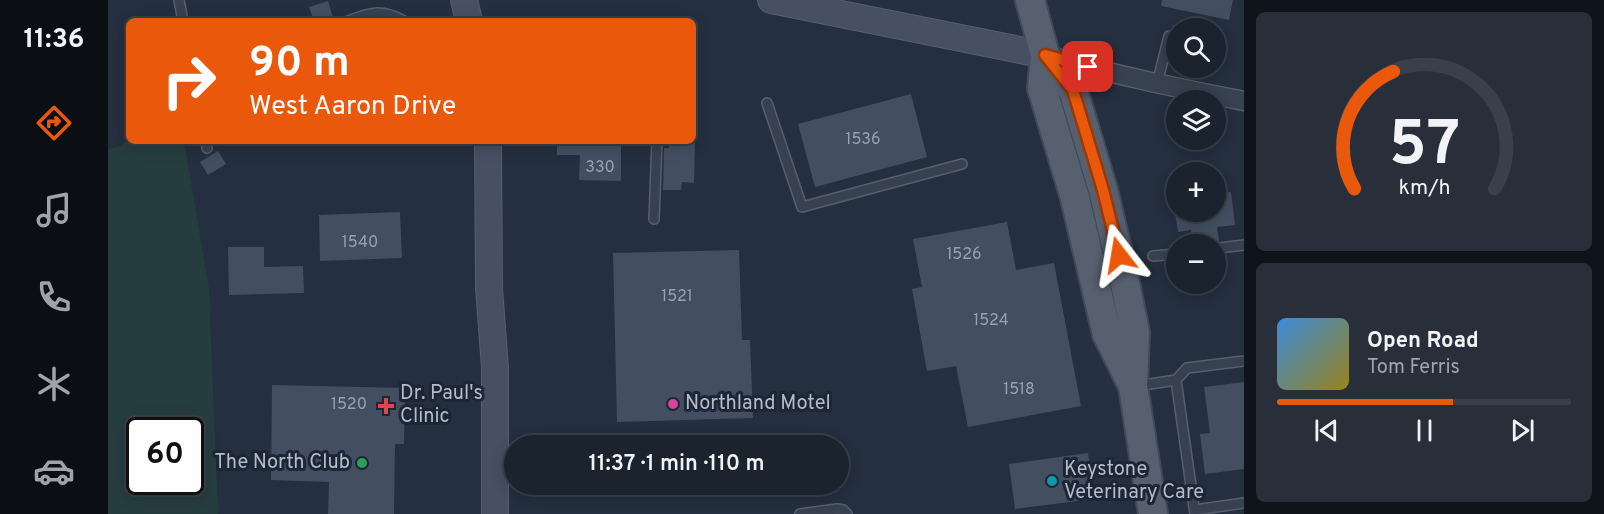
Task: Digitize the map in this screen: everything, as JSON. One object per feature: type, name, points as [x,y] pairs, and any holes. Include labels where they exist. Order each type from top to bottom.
[{"type":"main road","points":[[1030,0],[1045,55],[1073,90],[1103,190],[1124,274],[1135,332],[1133,386],[1152,514]]},
{"type":"street","points":[[464,0],[469,18]]},
{"type":"street","points":[[470,18],[472,0]]},
{"type":"street","points":[[771,0],[1045,55],[1157,84],[1244,101]]},
{"type":"street","points":[[488,144],[489,288],[495,368],[495,514]]},
{"type":"street","points":[[478,514],[478,365],[489,288]]},
{"type":"lane","points":[[179,0],[182,18]]},
{"type":"lane","points":[[357,18],[375,12],[392,14],[399,18]]},
{"type":"lane","points":[[1157,84],[1166,48]]},
{"type":"lane","points":[[767,103],[802,207],[962,164]]},
{"type":"lane","points":[[654,219],[657,144]]},
{"type":"lane","points":[[1226,247],[1244,245]]},
{"type":"lane","points":[[1153,256],[1166,255]]},
{"type":"lane","points":[[1133,386],[1176,380],[1187,368],[1244,361]]},
{"type":"lane","points":[[1176,380],[1195,512],[1244,503]]},
{"type":"lane","points":[[800,514],[837,509],[847,514]]},
{"type":"green space","points":[[126,142],[126,144],[185,144],[209,289],[218,514],[108,514],[108,149],[118,147]]},
{"type":"building","points":[[1162,0],[1233,0],[1229,20],[1161,6]]},
{"type":"building","points":[[328,1],[333,18],[313,18],[309,7]]},
{"type":"building","points":[[911,94],[927,157],[815,187],[798,124]]},
{"type":"building","points":[[557,144],[621,144],[621,181],[579,180],[580,155],[557,155]]},
{"type":"building","points":[[669,144],[695,144],[694,183],[682,182],[681,190],[663,190],[664,148],[669,148]]},
{"type":"building","points":[[218,151],[226,164],[208,175],[200,162]]},
{"type":"building","points":[[1231,192],[1235,225],[1217,227],[1218,234],[1191,234],[1191,230],[1178,232],[1176,222],[1226,222],[1226,193]]},
{"type":"building","points":[[400,212],[402,258],[320,261],[319,215]]},
{"type":"building","points":[[1007,222],[1016,270],[1054,263],[1081,406],[968,427],[956,366],[927,371],[912,289],[922,287],[913,239]]},
{"type":"building","points":[[228,247],[264,247],[264,267],[303,266],[304,293],[229,295]]},
{"type":"building","points":[[739,250],[742,340],[750,340],[753,418],[617,422],[613,253]]},
{"type":"building","points":[[1244,382],[1244,469],[1205,474],[1200,434],[1210,433],[1204,387]]},
{"type":"building","points":[[272,385],[405,388],[404,444],[395,444],[394,514],[328,514],[329,482],[271,480]]},
{"type":"building","name":"Keystone Veterinary Care","points":[[1088,453],[1094,499],[1015,509],[1009,464]]},
{"type":"place","name":"Northland Motel","points":[[673,404]]},
{"type":"place","name":"Dr. Paul's Clinic","points":[[386,406]]},
{"type":"place","name":"The North Club","points":[[362,463]]},
{"type":"place","name":"Keystone Veterinary Care","points":[[1052,481]]},
{"type":"route","points":[[1088,67],[1045,55],[1073,90],[1103,190],[1119,255]]}]
